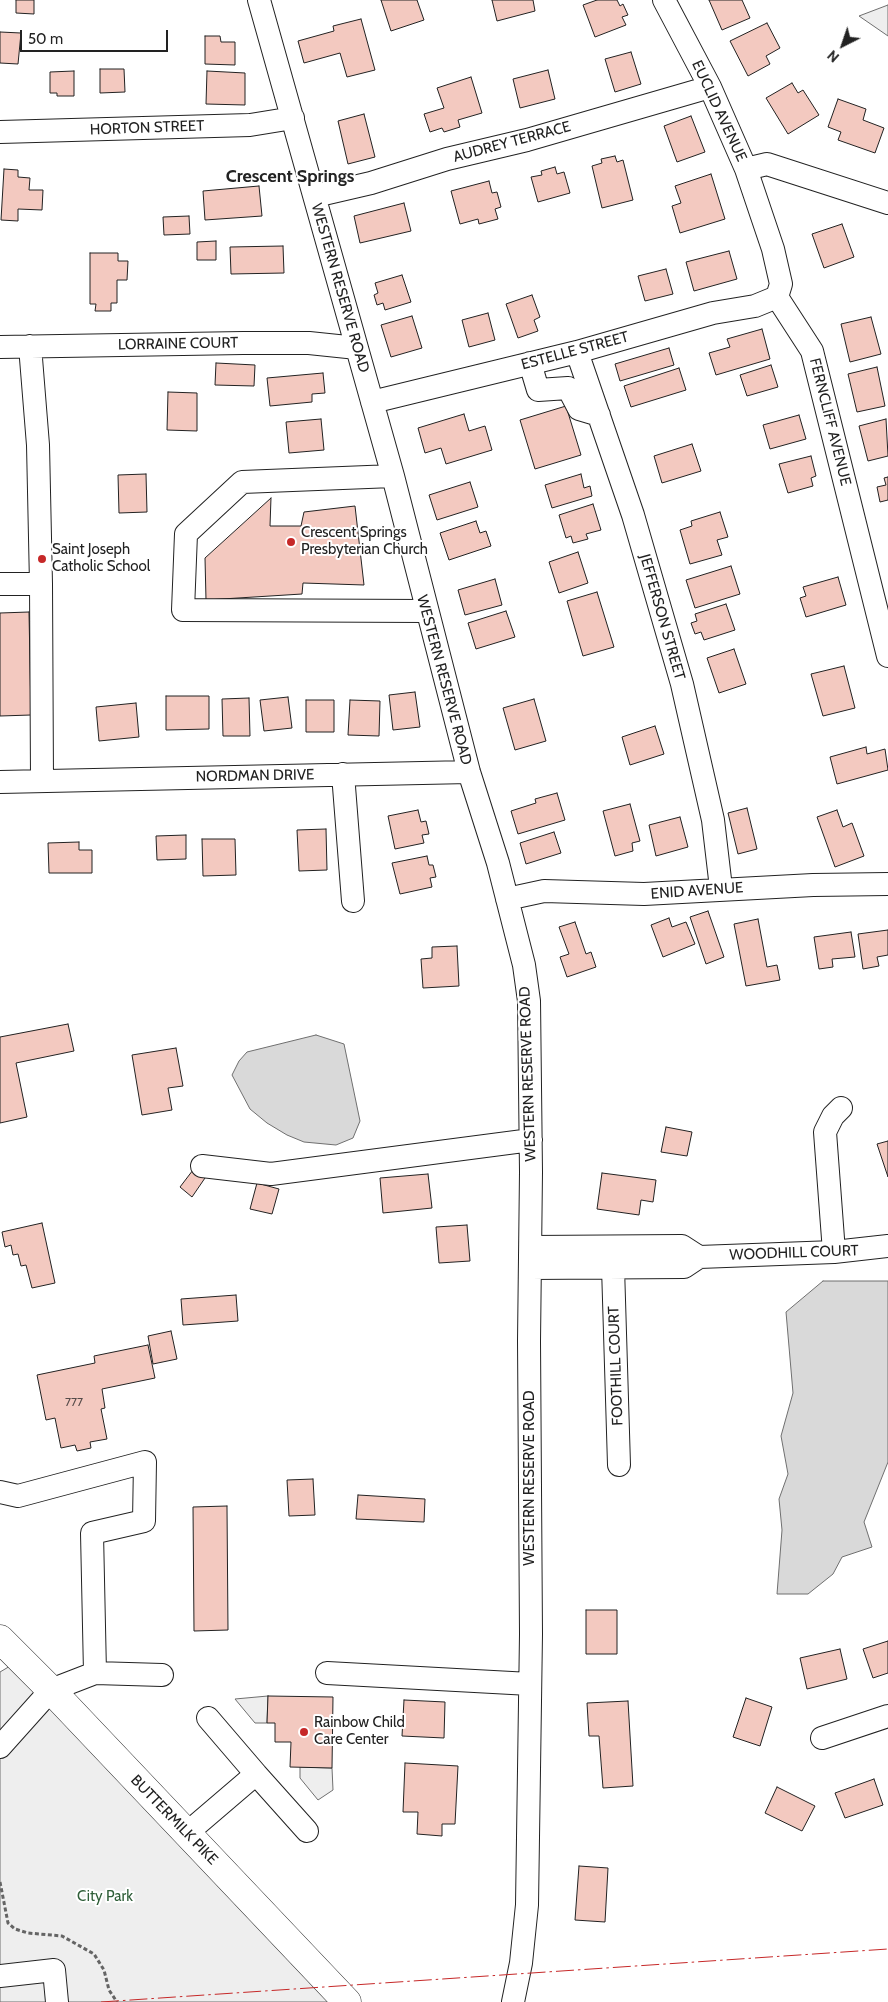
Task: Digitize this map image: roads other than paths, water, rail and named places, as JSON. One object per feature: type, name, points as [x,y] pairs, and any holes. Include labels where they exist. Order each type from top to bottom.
[{"type":"main road","name":"BUTTERMILK PIKE","points":[[0,1639],[51,1690],[347,2002]]},
{"type":"street","name":"WESTERN RESERVE ROAD","points":[[259,0],[393,476],[469,772],[507,899],[524,965],[529,1001],[531,1258],[530,1684],[527,1905],[521,1964],[513,2002]]},
{"type":"street","name":"EUCLID AVENUE","points":[[664,0],[710,87],[746,170],[767,164],[888,203]]},
{"type":"street","name":"AUDREY TERRACE","points":[[315,196],[371,183],[447,159],[527,140],[710,87]]},
{"type":"street","name":"HORTON STREET","points":[[0,132],[250,125],[293,118]]},
{"type":"street","points":[[746,170],[775,258],[781,284],[776,297]]},
{"type":"street","name":"ESTELLE STREET","points":[[372,402],[577,352],[713,313],[755,306],[776,297]]},
{"type":"street","name":"FERNCLIFF AVENUE","points":[[776,297],[812,351],[888,656]]},
{"type":"street","name":"LORRAINE COURT","points":[[0,347],[309,343],[357,348]]},
{"type":"street","points":[[30,346],[38,444],[42,780]]},
{"type":"street","name":"JEFFERSON STREET","points":[[577,352],[638,534],[682,684],[714,820],[721,888]]},
{"type":"street","points":[[530,363],[538,390],[568,388],[579,409],[599,415]]},
{"type":"street","points":[[393,476],[242,482],[186,534],[183,610],[427,612]]},
{"type":"street","points":[[0,584],[41,584]]},
{"type":"street","name":"NORDMAN DRIVE","points":[[0,782],[469,772]]},
{"type":"street","points":[[343,774],[353,901]]},
{"type":"street","name":"ENID AVENUE","points":[[507,899],[544,891],[644,894],[721,888],[888,884]]},
{"type":"street","points":[[834,1252],[824,1132],[833,1116],[841,1108]]},
{"type":"street","points":[[202,1166],[271,1174],[531,1140]]},
{"type":"street","name":"WOODHILL COURT","points":[[531,1258],[682,1246],[699,1257]]},
{"type":"street","name":"WOODHILL COURT","points":[[531,1258],[613,1267],[684,1267],[699,1257],[834,1252],[888,1246]]},
{"type":"street","name":"FOOTHILL COURT","points":[[613,1267],[619,1465]]},
{"type":"street","points":[[0,1492],[18,1496],[145,1462],[144,1521],[92,1533],[95,1673]]},
{"type":"street","points":[[0,1747],[51,1690],[95,1673],[162,1675]]},
{"type":"street","points":[[327,1674],[530,1684]]},
{"type":"street","points":[[822,1738],[888,1716]]},
{"type":"street","points":[[208,1718],[307,1831]]},
{"type":"street","points":[[187,1833],[256,1774]]},
{"type":"street","points":[[0,1976],[54,1970],[57,2002]]},
{"type":"place","name":"Crescent Springs Presbyterian Church","points":[[291,542]]},
{"type":"place","name":"Saint Joseph Catholic School","points":[[42,559]]},
{"type":"place","name":"Rainbow Child Care Center","points":[[304,1732]]},
{"type":"district","name":"Crescent Springs","points":[[290,177]]},
{"type":"park label","name":"City Park","points":[[105,1897]]}]
